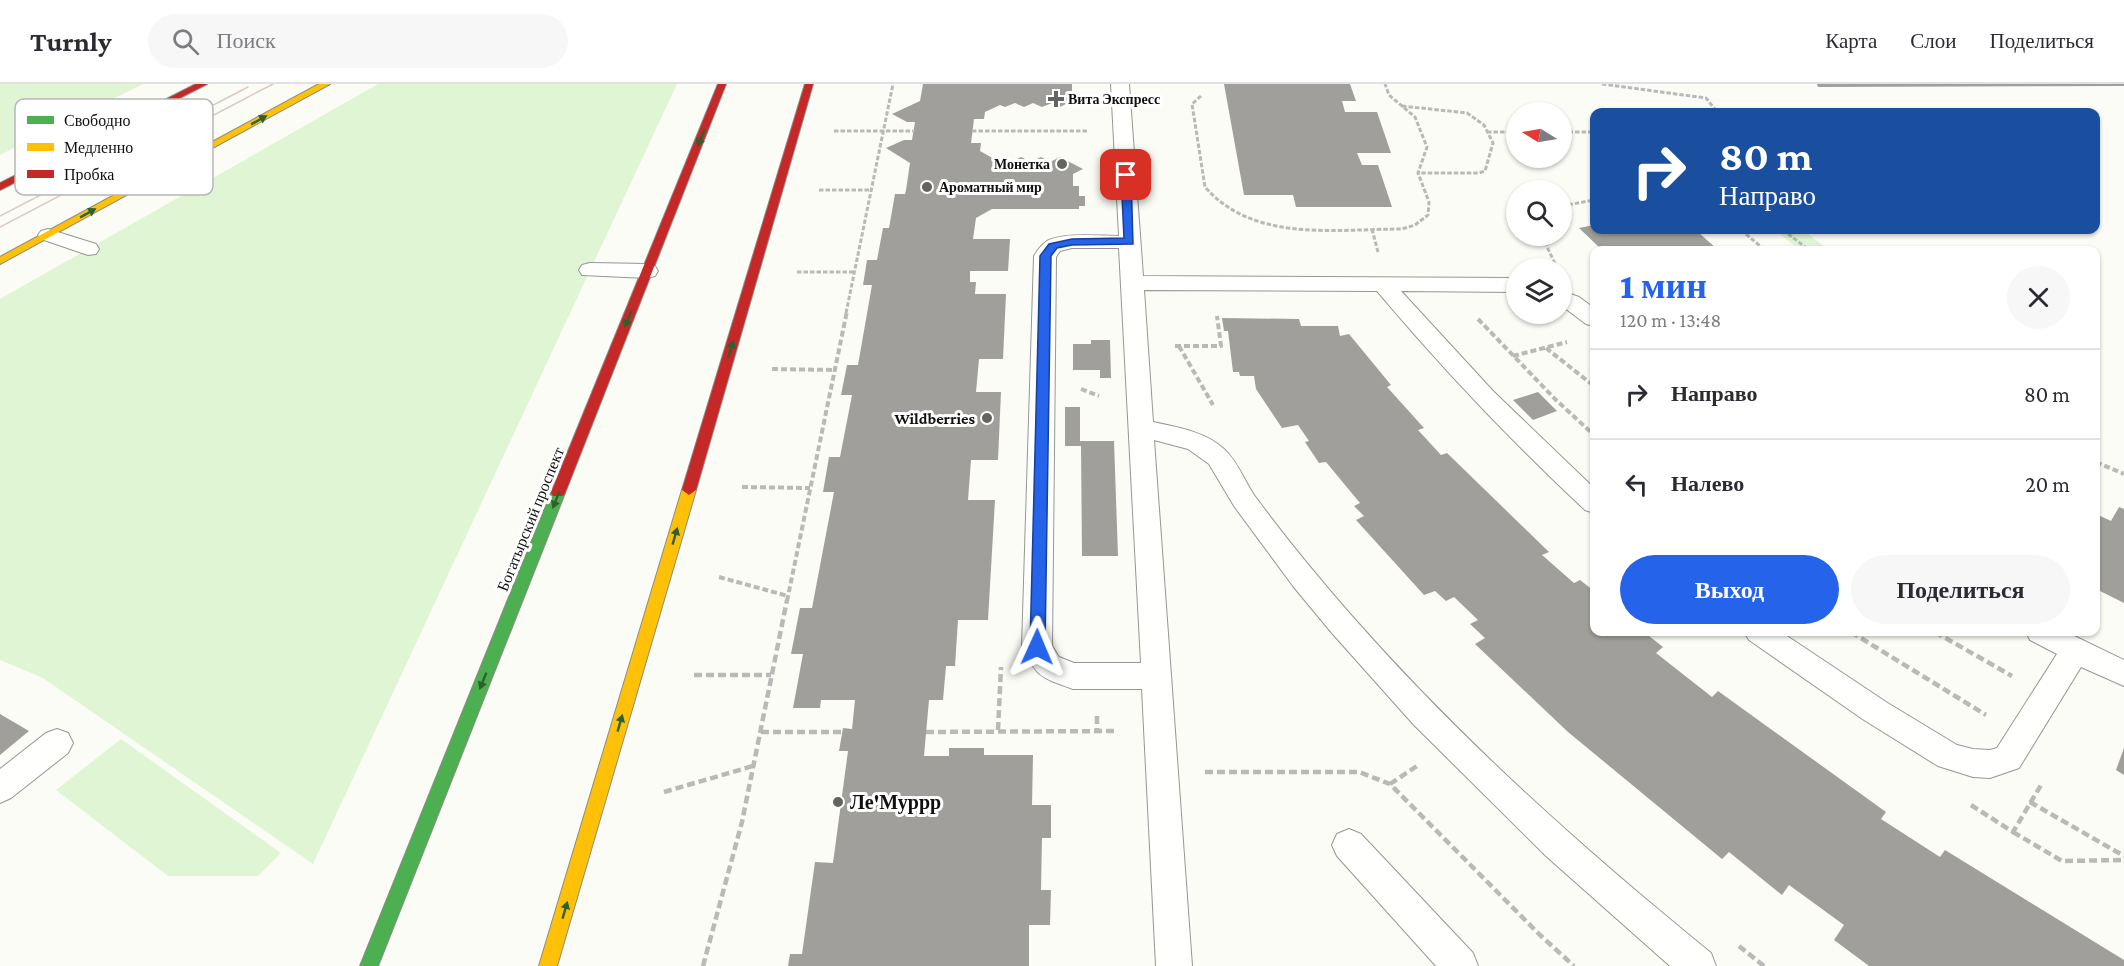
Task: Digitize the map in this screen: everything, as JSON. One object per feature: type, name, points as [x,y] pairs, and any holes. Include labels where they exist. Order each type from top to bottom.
[{"type":"main road","points":[[173,99],[203,84]]},
{"type":"main road","points":[[213,145],[326,84]]},
{"type":"main road","name":"Богатырский проспект","points":[[369,966],[722,84]]},
{"type":"main road","points":[[548,966],[809,84]]},
{"type":"main road","points":[[0,187],[15,179]]},
{"type":"main road","points":[[0,261],[122,195]]},
{"type":"lane","points":[[1120,84],[1174,966]]},
{"type":"lane","points":[[48,235],[88,249]]},
{"type":"lane","points":[[1130,242],[1072,242],[1053,246],[1046,256],[1037,647],[1048,666],[1073,676],[1156,676]]},
{"type":"lane","points":[[590,270],[647,271]]},
{"type":"lane","points":[[1132,283],[1506,285]]},
{"type":"lane","points":[[1382,283],[1437,348],[1483,397],[1590,499]]},
{"type":"lane","points":[[1572,303],[1590,315]]},
{"type":"lane","points":[[1141,428],[1191,440],[1214,454],[1243,498],[1309,587],[1394,685],[1502,794],[1633,913],[1698,966]]},
{"type":"lane","points":[[1765,636],[1875,711],[1949,756],[1973,763],[1990,764],[2008,758],[2076,650]]},
{"type":"lane","points":[[2048,636],[2124,674]]},
{"type":"lane","points":[[0,788],[57,742]]},
{"type":"lane","points":[[1349,845],[1460,966]]},
{"type":"path","points":[[703,966],[742,822],[893,84]]},
{"type":"path","points":[[1201,96],[1192,104],[1205,187],[1213,198],[1268,226],[1287,229],[1402,229],[1418,226],[1428,218],[1431,208],[1418,173],[1427,147],[1415,117],[1389,96],[1385,84]]},
{"type":"path","points":[[1602,84],[1624,85],[1706,98],[1714,108]]},
{"type":"path","points":[[1402,106],[1467,113],[1484,125],[1492,143],[1485,171],[1479,173],[1418,173]]},
{"type":"path","points":[[833,131],[914,131]]},
{"type":"path","points":[[972,131],[1089,131]]},
{"type":"path","points":[[1487,132],[1506,132]]},
{"type":"path","points":[[1572,132],[1590,132]]},
{"type":"path","points":[[818,190],[872,190]]},
{"type":"path","points":[[1572,204],[1590,201]]},
{"type":"path","points":[[1746,234],[1761,246]]},
{"type":"path","points":[[1788,234],[1804,246]]},
{"type":"path","points":[[797,272],[854,272]]},
{"type":"path","points":[[1172,346],[1221,346],[1217,312]]},
{"type":"path","points":[[1476,316],[1512,356],[1590,431]]},
{"type":"path","points":[[1512,356],[1575,340]]},
{"type":"path","points":[[1179,346],[1220,415]]},
{"type":"path","points":[[1546,348],[1590,383]]},
{"type":"path","points":[[772,369],[835,370]]},
{"type":"path","points":[[1202,408],[1213,405]]},
{"type":"path","points":[[2100,464],[2124,474]]},
{"type":"path","points":[[741,488],[810,488]]},
{"type":"path","points":[[719,577],[788,597]]},
{"type":"path","points":[[1858,636],[1990,717]]},
{"type":"path","points":[[1942,636],[2015,678]]},
{"type":"path","points":[[694,675],[771,675]]},
{"type":"path","points":[[1097,708],[1097,731]]},
{"type":"path","points":[[926,732],[1122,730]]},
{"type":"path","points":[[761,732],[843,732]]},
{"type":"path","points":[[1390,784],[1425,761]]},
{"type":"path","points":[[664,792],[753,766]]},
{"type":"path","points":[[1203,783],[1202,771],[1359,772],[1390,784],[1574,966]]},
{"type":"path","points":[[2030,802],[2124,858]]},
{"type":"path","points":[[2013,832],[2062,861],[2124,858]]},
{"type":"path","points":[[1738,946],[1764,966]]},
{"type":"green space","points":[[0,84],[143,84],[113,99],[15,99],[15,148],[0,155]]},
{"type":"green space","points":[[378,84],[677,84],[313,864],[43,678],[0,660],[0,299],[183,195],[213,195],[213,178]]},
{"type":"green space","points":[[1780,234],[1808,234],[1824,246],[1795,246]]},
{"type":"green space","points":[[121,739],[281,853],[258,876],[168,876],[56,790]]},
{"type":"building","points":[[923,84],[1072,84],[1072,91],[1082,96],[1060,107],[1052,103],[1042,107],[1033,103],[1024,107],[1015,103],[1005,107],[1000,105],[985,112],[984,119],[974,119],[971,143],[981,143],[980,151],[996,160],[1002,157],[1011,162],[1021,157],[1031,162],[1041,157],[1050,162],[1060,157],[1083,169],[1073,174],[1073,186],[1079,186],[1079,196],[1085,196],[1085,206],[1079,206],[1079,209],[992,209],[976,218],[973,239],[1010,239],[1008,271],[970,271],[970,282],[976,282],[975,294],[1006,294],[1003,359],[979,359],[976,392],[1001,392],[998,460],[971,460],[968,500],[995,500],[988,620],[958,620],[955,666],[946,666],[943,700],[929,700],[924,756],[949,756],[949,748],[984,748],[984,755],[1033,755],[1032,805],[1051,805],[1051,838],[1042,838],[1041,890],[1051,890],[1050,925],[1029,925],[1029,966],[788,966],[790,954],[802,954],[815,862],[833,863],[848,751],[839,751],[843,728],[852,729],[855,700],[821,700],[820,708],[793,708],[803,654],[791,654],[800,608],[812,608],[834,492],[823,492],[829,457],[840,457],[852,395],[841,395],[847,365],[858,365],[872,285],[863,285],[867,260],[877,260],[883,228],[889,228],[895,194],[905,194],[906,190],[910,163],[886,148],[904,140],[912,140],[915,122],[907,122],[892,114],[920,101]]},
{"type":"building","points":[[1224,84],[1350,84],[1356,101],[1342,101],[1345,112],[1377,112],[1391,153],[1357,153],[1362,165],[1378,165],[1392,207],[1296,207],[1293,195],[1244,195]]},
{"type":"building","points":[[1817,84],[2124,84],[2124,86],[1818,87]]},
{"type":"building","points":[[1590,226],[1590,234],[1700,234],[1714,246],[1598,246],[1579,228]]},
{"type":"building","points":[[1222,318],[1299,319],[1301,326],[1338,326],[1340,336],[1349,334],[1391,385],[1387,387],[1424,428],[1418,430],[1441,455],[1447,453],[1549,552],[1542,555],[1574,583],[1580,580],[1590,588],[1590,636],[1649,636],[1663,647],[1656,653],[1712,697],[1718,691],[1886,812],[1881,819],[1940,857],[1945,850],[2124,960],[2124,966],[1869,966],[1834,940],[1844,925],[1789,885],[1782,895],[1729,852],[1722,859],[1568,732],[1475,644],[1485,638],[1470,624],[1478,620],[1454,597],[1446,601],[1435,591],[1424,595],[1356,520],[1364,516],[1354,506],[1360,503],[1326,462],[1319,463],[1305,442],[1309,441],[1298,425],[1282,428],[1256,389],[1254,376],[1240,376],[1239,372],[1233,372],[1228,331],[1224,331]]},
{"type":"building","points":[[1091,340],[1110,340],[1111,378],[1100,378],[1100,370],[1073,370],[1073,344],[1091,344]]},
{"type":"building","points":[[1538,392],[1557,411],[1533,420],[1513,400]]},
{"type":"building","points":[[1065,407],[1080,407],[1080,441],[1114,441],[1118,556],[1082,556],[1081,446],[1065,446]]},
{"type":"building","points":[[2119,507],[2124,509],[2124,603],[2100,591],[2100,516],[2111,521]]},
{"type":"building","points":[[0,714],[29,731],[0,755]]},
{"type":"building","points":[[2124,748],[2124,775],[2116,770]]},
{"type":"tram line","points":[[213,115],[273,84]]},
{"type":"tram line","points":[[213,105],[248,87]]},
{"type":"tram line","points":[[0,216],[40,195]]},
{"type":"tram line","points":[[0,227],[61,195]]},
{"type":"traffic: fast","points":[[369,966],[558,493]]},
{"type":"traffic: slow","points":[[213,145],[326,84]]},
{"type":"traffic: slow","points":[[0,261],[122,195]]},
{"type":"traffic: slow","points":[[548,966],[689,490]]},
{"type":"traffic: jam","points":[[173,99],[203,84]]},
{"type":"traffic: jam","points":[[558,493],[722,84]]},
{"type":"traffic: jam","points":[[689,490],[809,84]]},
{"type":"traffic: jam","points":[[0,187],[15,179]]},
{"type":"place","name":"Вита Экспресс","points":[[1056,99]]},
{"type":"place","name":"Монетка","points":[[1062,164]]},
{"type":"place","name":"Ароматный мир","points":[[927,187]]},
{"type":"place","name":"Wildberries","points":[[987,418]]},
{"type":"place","name":"Ле'Муррр","points":[[838,802]]},
{"type":"route","points":[[1037,647],[1046,256],[1053,246],[1072,242],[1130,242],[1126,175]]}]
